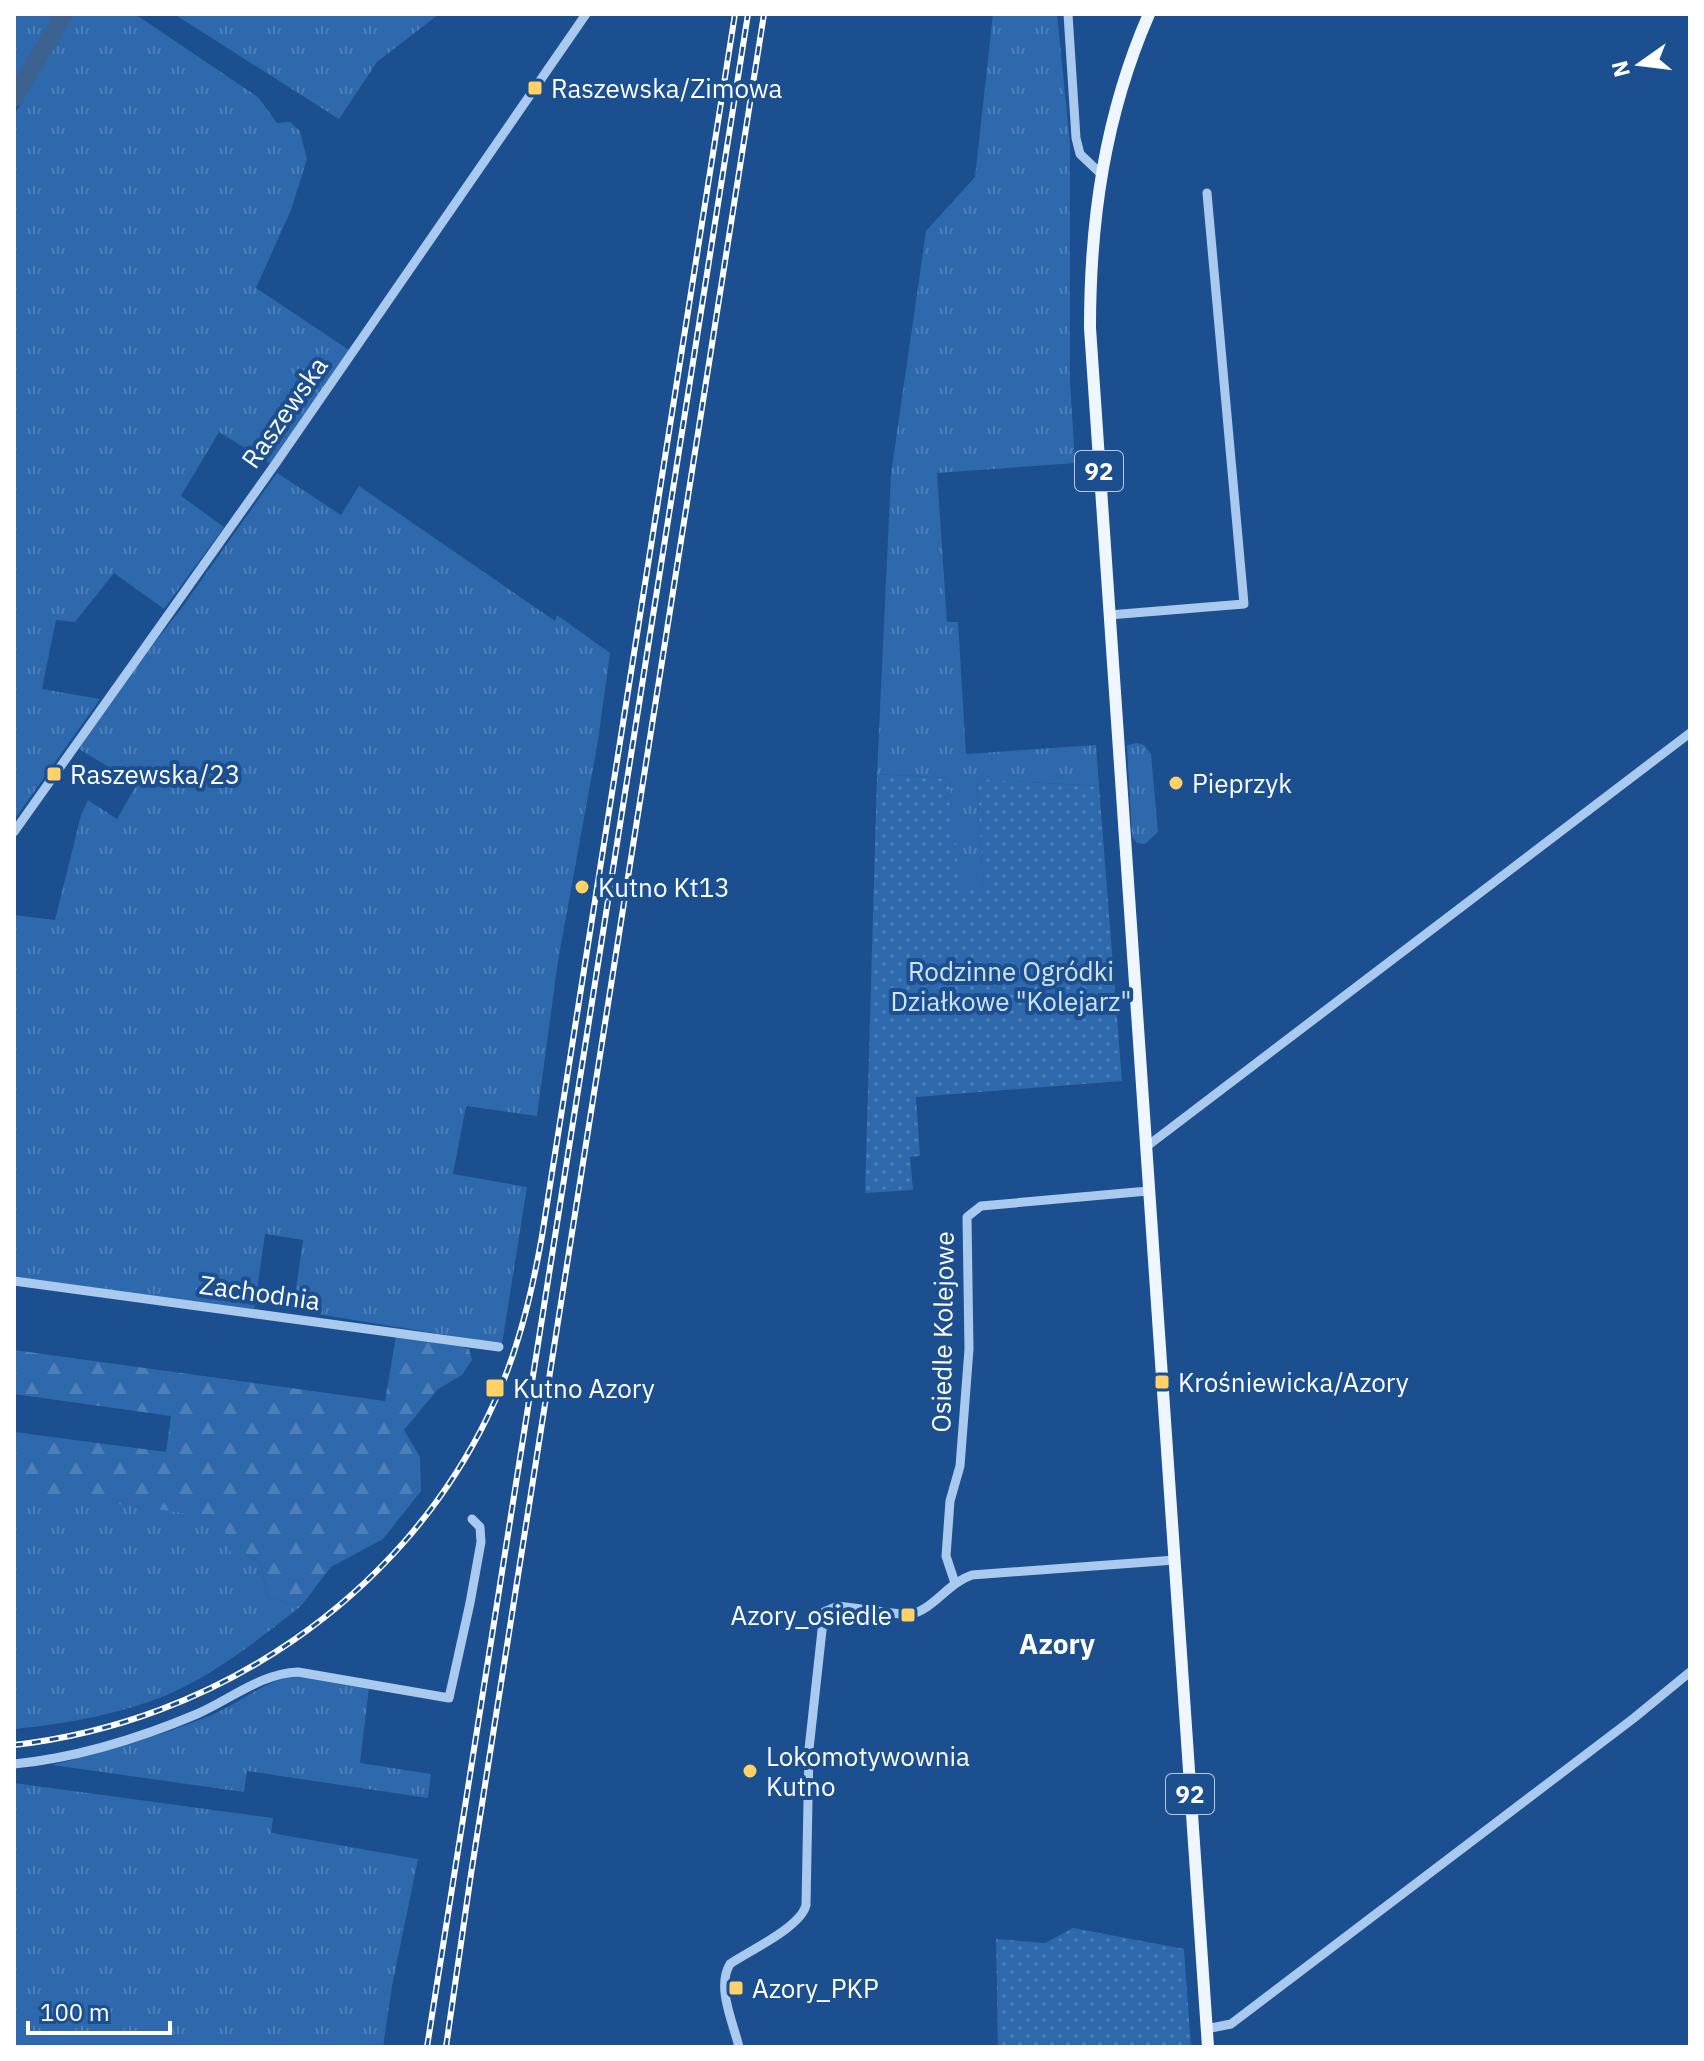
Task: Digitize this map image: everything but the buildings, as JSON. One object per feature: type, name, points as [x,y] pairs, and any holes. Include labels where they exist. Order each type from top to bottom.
[{"type":"main road","name":"92","points":[[1149,14],[1122,84],[1100,173],[1092,247],[1090,328],[1208,2047]]},
{"type":"street","name":"Raszewska","points":[[14,832],[276,463],[586,14]]},
{"type":"street","points":[[1068,14],[1076,138],[1080,154],[1100,173]]},
{"type":"street","points":[[1109,615],[1244,604],[1207,193]]},
{"type":"street","points":[[1146,1147],[1690,733]]},
{"type":"street","name":"Osiedle Kolejowe","points":[[955,1583],[946,1556],[950,1501],[960,1466],[969,1349],[967,1217],[981,1206],[1148,1191]]},
{"type":"street","name":"Zachodnia","points":[[14,1281],[499,1347]]},
{"type":"street","points":[[14,1764],[76,1754],[123,1741],[197,1714],[281,1674],[298,1672],[449,1698],[481,1542],[480,1527],[472,1519]]},
{"type":"street","points":[[739,2047],[724,1987],[726,1969],[795,1923],[806,1905],[809,1749],[824,1612],[838,1606],[908,1615],[919,1613],[955,1583],[972,1575],[1175,1560]]},
{"type":"street","points":[[1206,2029],[1231,2024],[1634,1718],[1690,1672]]},
{"type":"green space","points":[[14,14],[57,14],[14,83]]},
{"type":"green space","points":[[74,14],[135,14],[258,97],[277,123],[290,122],[300,131],[307,159],[291,210],[256,288],[349,350],[271,464],[219,432],[181,496],[224,527],[164,609],[114,573],[75,622],[56,620],[42,689],[100,699],[14,820],[14,115]]},
{"type":"green space","points":[[174,14],[439,14],[377,62],[339,119]]},
{"type":"green space","points":[[993,14],[1057,14],[1070,144],[1070,381],[1075,463],[937,473],[947,622],[958,622],[966,754],[1096,745],[1099,786],[977,779],[983,886],[959,886],[949,778],[877,774],[891,474],[926,231],[975,177]]},
{"type":"green space","points":[[277,473],[341,515],[359,486],[555,621],[557,615],[610,653],[598,741],[558,961],[537,1116],[466,1106],[453,1174],[527,1187],[502,1344],[293,1310],[303,1240],[265,1234],[254,1311],[14,1278],[14,915],[55,920],[81,815],[88,800],[117,819],[137,784],[79,749],[110,699],[181,609]]},
{"type":"green space","points":[[1127,745],[1144,745],[1151,754],[1158,832],[1145,844],[1137,843],[1132,837]]},
{"type":"green space","name":"Rodzinne Ogródki Działkowe \"Kolejarz\"","points":[[877,774],[949,778],[960,886],[983,886],[977,779],[1099,786],[1122,1081],[916,1097],[920,1156],[910,1157],[913,1190],[865,1193]]},
{"type":"green space","points":[[396,1336],[454,1343],[469,1349],[472,1360],[462,1375],[438,1389],[404,1430],[420,1457],[421,1491],[383,1539],[331,1567],[301,1606],[267,1597],[261,1563],[244,1552],[232,1555],[221,1518],[14,1490],[14,1432],[166,1452],[171,1416],[14,1394],[14,1350],[385,1401]]},
{"type":"green space","points":[[14,1489],[222,1518],[232,1554],[244,1552],[261,1563],[267,1597],[301,1606],[221,1666],[169,1694],[93,1717],[14,1729]]},
{"type":"green space","points":[[296,1675],[369,1687],[360,1763],[431,1774],[428,1798],[247,1771],[244,1792],[52,1765],[192,1723],[274,1682]]},
{"type":"green space","points":[[14,1783],[273,1818],[271,1833],[418,1859],[383,2047],[14,2047]]},
{"type":"green space","points":[[1073,1928],[1184,1949],[1191,2047],[998,2047],[996,1939],[1045,1943]]},
{"type":"waterway","points":[[14,98],[64,14]]},
{"type":"railway","points":[[14,1745],[88,1732],[160,1710],[229,1679],[293,1640],[352,1594],[405,1541],[450,1482],[488,1416],[507,1373],[533,1282],[542,1236],[735,14]]},
{"type":"railway","points":[[427,2047],[748,14]]},
{"type":"railway","points":[[446,2047],[764,14]]},
{"type":"place","name":"Raszewska/Zimowa","points":[[535,88]]},
{"type":"place","name":"Raszewska/23","points":[[54,774]]},
{"type":"place","name":"Pieprzyk","points":[[1176,783]]},
{"type":"place","name":"Kutno Kt13","points":[[582,887]]},
{"type":"place","name":"Krośniewicka/Azory","points":[[1162,1382]]},
{"type":"place","name":"Kutno Azory","points":[[495,1388]]},
{"type":"place","name":"Azory_osiedle","points":[[908,1615]]},
{"type":"place","name":"Lokomotywownia Kutno","points":[[750,1771]]},
{"type":"place","name":"Azory_PKP","points":[[736,1988]]},
{"type":"district","name":"Azory","points":[[1057,1643]]}]
